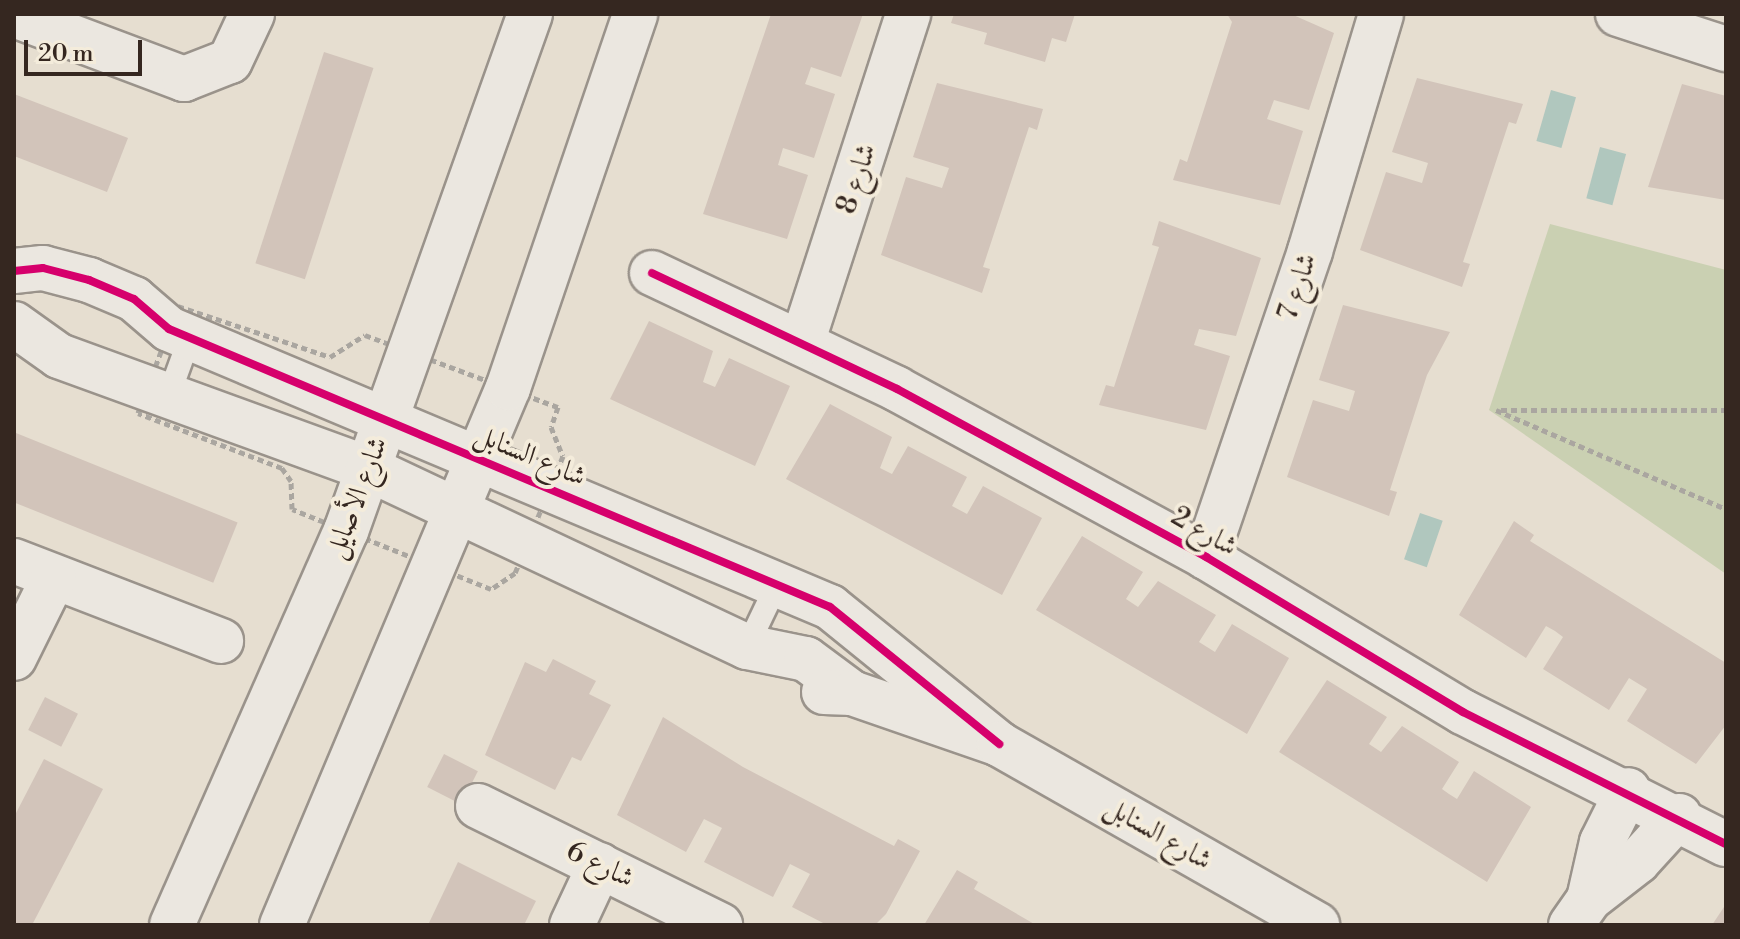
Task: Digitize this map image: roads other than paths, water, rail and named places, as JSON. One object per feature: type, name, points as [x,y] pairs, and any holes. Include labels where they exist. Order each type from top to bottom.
[{"type":"street","points":[[14,15],[158,74],[210,75],[230,61],[252,14]]},
{"type":"street","name":"شارع الأصايل","points":[[172,925],[369,469],[530,14]]},
{"type":"street","points":[[282,925],[480,458],[635,14]]},
{"type":"street","name":"شارع 8","points":[[802,343],[908,14]]},
{"type":"street","name":"شارع 7","points":[[1206,557],[1310,251],[1381,14]]},
{"type":"street","points":[[1618,14],[1726,49]]},
{"type":"street","name":"شارع السنابل","points":[[14,271],[67,272],[134,299],[180,333]]},
{"type":"street","name":"شارع 2","points":[[652,273],[802,343],[1206,557],[1463,712],[1628,790],[1726,844]]},
{"type":"street","name":"شارع السنابل","points":[[14,281],[121,324],[180,333],[388,418],[845,615],[880,641],[999,744]]},
{"type":"street","name":"شارع السنابل","points":[[14,324],[59,356],[369,469],[459,509],[747,647],[795,683],[852,693],[999,744],[1317,925]]},
{"type":"street","points":[[14,561],[221,641]]},
{"type":"street","points":[[14,658],[54,577]]},
{"type":"street","points":[[852,693],[872,670],[880,641]]},
{"type":"street","points":[[1580,912],[1602,842],[1628,790]]},
{"type":"street","name":"شارع 6","points":[[478,806],[720,925]]},
{"type":"street","points":[[1580,912],[1638,861],[1679,816]]},
{"type":"street","points":[[572,925],[600,865]]},
{"type":"lane","points":[[169,395],[180,333]]},
{"type":"lane","points":[[747,647],[777,584]]}]
